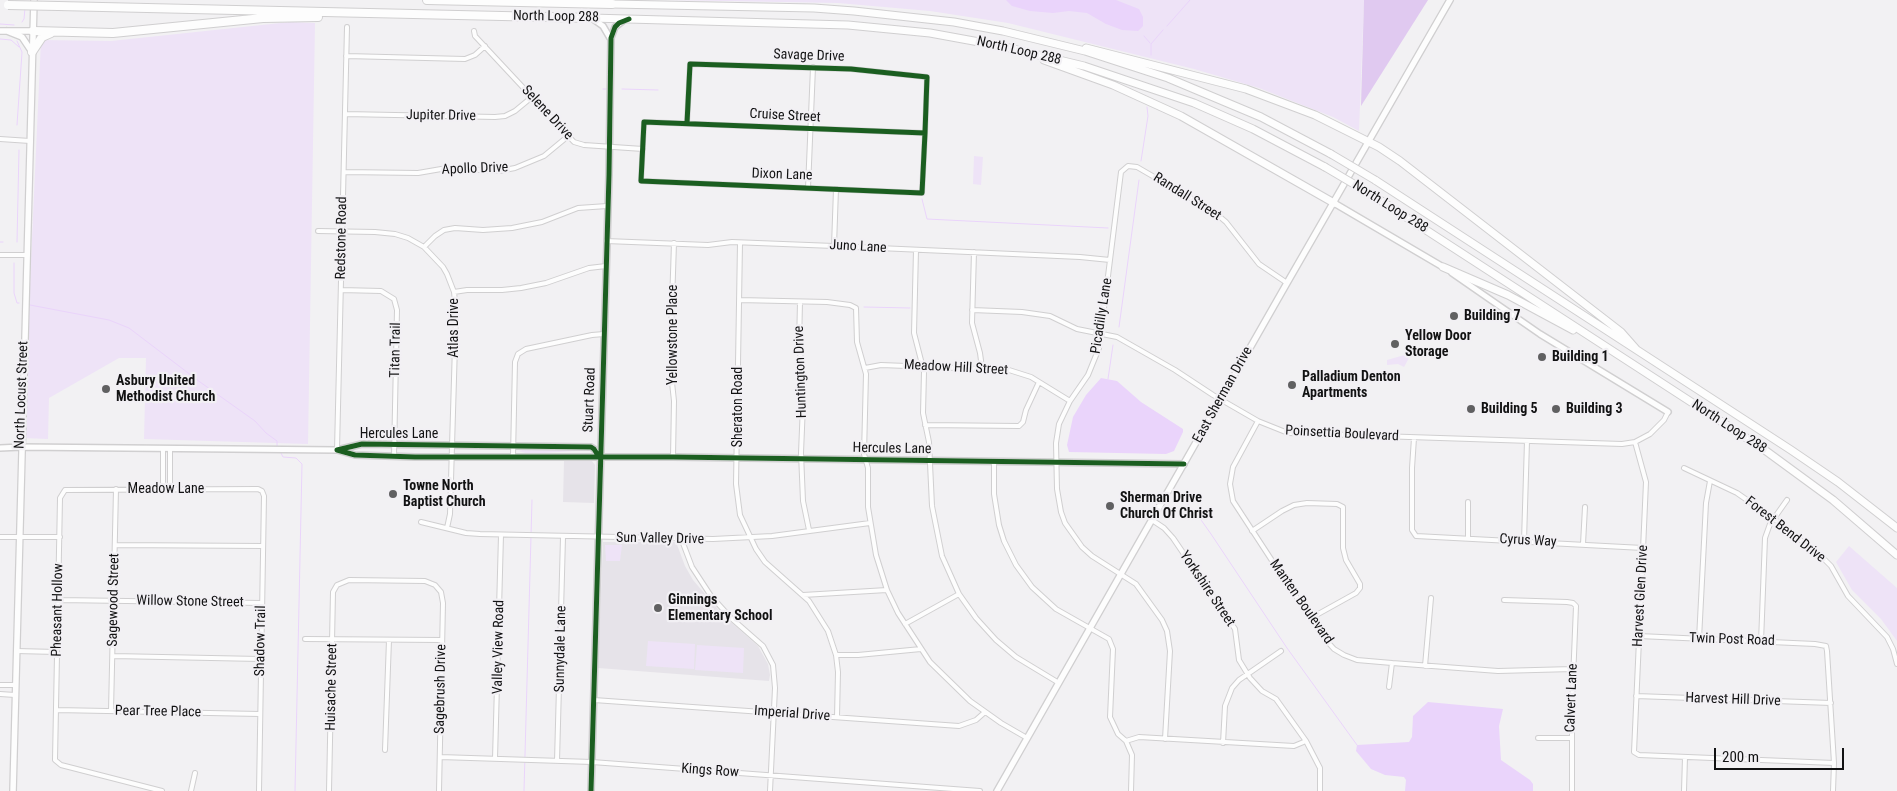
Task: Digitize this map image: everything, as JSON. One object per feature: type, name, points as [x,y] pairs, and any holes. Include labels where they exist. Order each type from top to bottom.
[{"type":"highway","name":"North Loop 288","points":[[427,0],[612,2],[814,8],[854,11],[954,22],[1051,42],[1142,69],[1261,117],[1332,154],[1375,180],[1838,482],[1897,528]]},
{"type":"highway","name":"North Loop 288","points":[[4,5],[858,25],[930,33],[1001,46],[1084,66],[1181,98],[1253,129],[1325,166],[1797,472],[1849,513],[1897,555]]},
{"type":"highway","points":[[33,31],[113,33],[278,17],[407,14]]},
{"type":"highway","points":[[32,52],[42,37],[56,32]]},
{"type":"highway","points":[[1051,42],[1098,50],[1246,89],[1315,115],[1369,141],[1400,161],[1620,332],[1636,349]]},
{"type":"highway","points":[[1001,46],[1088,74],[1150,101],[1217,136],[1334,203]]},
{"type":"highway","points":[[1444,267],[1508,295],[1614,352]]},
{"type":"main road","name":"North Locust Street","points":[[12,791],[34,0]]},
{"type":"main road","name":"East Sherman Drive","points":[[997,791],[1286,283],[1450,0]]},
{"type":"main road","points":[[3,31],[33,31]]},
{"type":"main road","points":[[3,31],[22,37],[32,52]]},
{"type":"main road","name":"North Loop 288","points":[[1334,203],[1444,267]]},
{"type":"street","points":[[591,18],[604,26],[611,38]]},
{"type":"street","points":[[611,38],[619,23],[629,19]]},
{"type":"street","name":"Redstone Road","points":[[337,450],[347,27]]},
{"type":"street","name":"Selene Drive","points":[[474,31],[485,46],[567,137],[574,142],[584,145],[643,150]]},
{"type":"street","name":"Stuart Road","points":[[591,791],[611,38]]},
{"type":"street","points":[[346,56],[465,59],[475,55],[485,46]]},
{"type":"street","name":"Savage Drive","points":[[688,123],[690,64],[813,67],[927,77],[925,133]]},
{"type":"street","points":[[808,188],[813,67]]},
{"type":"street","name":"Jupiter Drive","points":[[345,114],[495,117],[505,116],[515,111],[532,97]]},
{"type":"street","name":"Cruise Street","points":[[643,150],[644,122],[925,133]]},
{"type":"street","name":"Dixon Lane","points":[[643,150],[641,180],[922,193],[925,133]]},
{"type":"street","name":"Apollo Drive","points":[[344,172],[418,174],[447,168],[499,171],[515,168],[544,156],[567,137]]},
{"type":"street","points":[[0,139],[30,140]]},
{"type":"street","name":"Randall Street","points":[[1123,170],[1128,166],[1137,167],[1213,211],[1226,222],[1259,264],[1286,283]]},
{"type":"street","name":"Picadilly Lane","points":[[1123,170],[1120,175],[1121,184],[1098,348],[1093,366],[1070,401],[1060,419],[1058,429],[1056,462],[1059,505],[1070,532],[1082,547],[1092,556],[1122,573],[1136,584],[1162,620],[1170,639],[1166,739]]},
{"type":"street","points":[[834,246],[836,189]]},
{"type":"street","points":[[424,247],[444,230],[455,228],[491,230],[512,228],[542,222],[578,208],[607,206]]},
{"type":"street","name":"Atlas Drive","points":[[318,231],[395,234],[408,238],[424,247],[443,266],[454,292],[456,311],[448,528]]},
{"type":"street","name":"Juno Lane","points":[[606,241],[712,245],[740,243],[834,246],[1080,256],[1110,260]]},
{"type":"street","name":"Yellowstone Place","points":[[673,457],[674,401],[670,364],[674,243]]},
{"type":"street","name":"Sheraton Road","points":[[740,243],[736,484],[740,515],[750,538],[765,562],[813,605],[822,621],[836,655],[838,672],[837,717]]},
{"type":"street","points":[[916,250],[914,333],[923,366],[923,413],[929,442],[932,506],[942,556],[960,594],[976,618],[1002,646],[1035,670],[1059,683]]},
{"type":"street","points":[[974,252],[973,330],[982,368]]},
{"type":"street","points":[[0,255],[26,255]]},
{"type":"street","points":[[454,292],[521,288],[546,283],[589,268],[606,266]]},
{"type":"street","name":"North Loop 288","points":[[1444,267],[1540,334],[1668,412]]},
{"type":"street","name":"Titan Trail","points":[[342,290],[381,291],[394,299],[397,310],[394,456]]},
{"type":"street","points":[[739,300],[828,302],[855,307],[857,312],[857,342],[865,368],[864,454],[868,468],[870,523],[876,555],[887,590],[905,624],[930,662],[950,683],[985,712],[1027,738]]},
{"type":"street","name":"Huntington Drive","points":[[800,302],[799,346],[804,380],[801,459],[803,501],[809,530]]},
{"type":"street","name":"Poinsettia Boulevard","points":[[972,310],[1022,312],[1041,315],[1056,318],[1077,329],[1101,332],[1122,339],[1176,370],[1221,400],[1281,432],[1615,444],[1635,442],[1656,429],[1668,412]]},
{"type":"street","points":[[513,456],[515,362],[518,354],[526,349],[604,334]]},
{"type":"street","name":"Meadow Hill Street","points":[[865,368],[881,365],[1009,370],[1039,382],[1070,401]]},
{"type":"street","points":[[925,424],[1019,426],[1023,422],[1039,382]]},
{"type":"street","name":"Manten Boulevard","points":[[1258,421],[1233,465],[1230,484],[1234,503],[1329,644],[1341,654],[1356,660],[1498,671],[1573,669]]},
{"type":"street","name":"Cyrus Way","points":[[1414,438],[1412,468],[1412,530],[1414,535],[1419,537],[1643,548]]},
{"type":"street","points":[[1524,541],[1527,441]]},
{"type":"street","name":"Harvest Glen Drive","points":[[1635,442],[1646,482],[1634,752],[1639,755],[1685,757]]},
{"type":"street","name":"Hercules Lane","points":[[0,448],[337,450],[362,444],[590,447],[594,449],[599,457]]},
{"type":"street","points":[[163,449],[163,490]]},
{"type":"street","points":[[170,449],[170,490]]},
{"type":"street","name":"Hercules Lane","points":[[337,450],[355,456],[673,457],[1184,464]]},
{"type":"street","points":[[994,462],[994,494],[999,525],[1004,541],[1016,565],[1032,587],[1056,609],[1107,636],[1113,649],[1110,716],[1118,734],[1126,741],[1132,755],[1131,791]]},
{"type":"street","name":"Forest Bend Drive","points":[[1684,468],[1736,492],[1774,518],[1827,562],[1848,596],[1887,638],[1893,649],[1897,664]]},
{"type":"street","points":[[1699,639],[1706,503],[1710,481]]},
{"type":"street","name":"Meadow Lane","points":[[70,489],[258,489],[262,491]]},
{"type":"street","name":"Pheasant Hollow","points":[[70,489],[65,490],[60,498],[55,760],[61,765],[162,791]]},
{"type":"street","name":"Sagewood Street","points":[[111,711],[116,489]]},
{"type":"street","name":"Shadow Trail","points":[[259,791],[264,496],[262,491]]},
{"type":"street","points":[[1760,642],[1764,543],[1768,529],[1787,500]]},
{"type":"street","points":[[1468,502],[1468,538]]},
{"type":"street","points":[[1252,531],[1294,505],[1308,503],[1337,504],[1344,507],[1343,548],[1346,560],[1360,584],[1360,588],[1356,593],[1311,618]]},
{"type":"street","points":[[1583,544],[1585,507]]},
{"type":"street","name":"Yorkshire Street","points":[[1151,520],[1164,528],[1173,538],[1234,628],[1239,660],[1247,674],[1258,687],[1276,699],[1306,741],[1320,768],[1320,791]]},
{"type":"street","name":"Sun Valley Drive","points":[[422,522],[470,533],[597,538],[750,538],[870,523]]},
{"type":"street","name":"Valley View Road","points":[[495,759],[501,535]]},
{"type":"street","points":[[0,537],[60,537]]},
{"type":"street","name":"Sunnydale Lane","points":[[557,761],[563,537]]},
{"type":"street","points":[[681,538],[692,567],[711,596],[768,653],[775,675],[770,791]]},
{"type":"street","points":[[115,545],[263,546]]},
{"type":"street","name":"Sagebrush Drive","points":[[337,584],[349,580],[425,581],[435,584],[442,592],[439,791]]},
{"type":"street","name":"Huisache Street","points":[[329,791],[333,592],[337,584]]},
{"type":"street","points":[[803,595],[887,590]]},
{"type":"street","points":[[905,624],[960,594]]},
{"type":"street","points":[[1425,666],[1431,598]]},
{"type":"street","name":"Willow Stone Street","points":[[58,600],[262,602]]},
{"type":"street","name":"Calvert Lane","points":[[1504,600],[1567,602],[1575,605],[1571,738],[1572,791]]},
{"type":"street","name":"Twin Post Road","points":[[1639,636],[1826,646],[1831,703]]},
{"type":"street","points":[[305,639],[442,640]]},
{"type":"street","points":[[385,750],[389,640]]},
{"type":"street","points":[[836,655],[858,655],[921,649]]},
{"type":"street","points":[[16,651],[57,652]]},
{"type":"street","points":[[1223,742],[1224,711],[1227,698],[1235,684],[1281,651]]},
{"type":"street","points":[[113,656],[260,659]]},
{"type":"street","points":[[1390,687],[1392,663]]},
{"type":"street","points":[[0,685],[15,685]]},
{"type":"street","points":[[0,694],[15,695]]},
{"type":"street","name":"Harvest Hill Drive","points":[[1636,696],[1831,703]]},
{"type":"street","name":"Imperial Drive","points":[[594,700],[959,726],[976,720],[985,712]]},
{"type":"street","points":[[1831,703],[1834,763],[1833,791]]},
{"type":"street","name":"Pear Tree Place","points":[[56,710],[260,714]]},
{"type":"street","points":[[1126,741],[1139,737],[1294,746],[1306,741]]},
{"type":"street","points":[[1538,738],[1571,738]]},
{"type":"street","name":"Kings Row","points":[[440,757],[592,762],[980,791]]},
{"type":"street","points":[[1684,791],[1685,757],[1834,763]]},
{"type":"street","points":[[191,791],[195,773]]},
{"type":"shaded area","points":[[669,0],[1364,0],[1359,131],[1333,117],[1259,88],[1194,69],[1008,23],[930,11],[838,3]]},
{"type":"shaded area","points":[[1006,0],[1116,0],[1139,9],[1143,17],[1143,26],[1138,31],[1122,30],[1106,24],[1087,13],[1030,11],[1012,6]]},
{"type":"shaded area","points":[[1364,0],[1428,0],[1361,106]]},
{"type":"shaded area","points":[[290,22],[315,23],[308,444],[144,439],[146,358],[119,358],[49,398],[48,439],[23,438],[41,40],[111,41]]},
{"type":"shaded area","points":[[974,156],[983,157],[981,185],[973,184]]},
{"type":"shaded area","points":[[1408,354],[1409,358],[1404,367],[1398,364],[1387,365],[1387,360]]},
{"type":"shaded area","points":[[1101,378],[1117,381],[1141,402],[1183,429],[1174,451],[1166,454],[1069,452],[1067,445],[1073,417],[1086,395]]},
{"type":"shaded area","points":[[582,448],[589,450],[529,454],[518,451],[522,450]]},
{"type":"shaded area","points":[[564,461],[592,461],[595,465],[594,503],[563,502]]},
{"type":"shaded area","name":"Ginnings Elementary School","points":[[603,542],[676,542],[685,566],[693,580],[723,615],[758,646],[768,664],[769,681],[598,668]]},
{"type":"shaded area","points":[[605,545],[622,545],[620,561],[606,561]]},
{"type":"shaded area","points":[[1849,546],[1897,588],[1897,641],[1881,619],[1852,590],[1836,562]]},
{"type":"shaded area","points":[[648,641],[695,644],[694,669],[646,666]]},
{"type":"shaded area","points":[[697,645],[744,648],[743,673],[695,670]]},
{"type":"shaded area","points":[[1428,702],[1503,709],[1499,726],[1501,760],[1530,780],[1533,784],[1533,791],[1405,791],[1406,780],[1404,777],[1385,775],[1371,769],[1356,751],[1357,745],[1409,742],[1412,737],[1413,716]]},
{"type":"waterway","points":[[1167,26],[1190,0]]},
{"type":"waterway","points":[[22,22],[25,8]]},
{"type":"waterway","points":[[0,24],[14,25]]},
{"type":"waterway","points":[[1151,55],[1151,44],[1163,30]]},
{"type":"waterway","points":[[1144,36],[1150,43]]},
{"type":"waterway","points":[[0,39],[11,40],[19,47]]},
{"type":"waterway","points":[[17,41],[22,52],[17,125]]},
{"type":"waterway","points":[[622,89],[658,90]]},
{"type":"waterway","points":[[1141,161],[1148,116],[1147,107]]},
{"type":"waterway","points":[[17,242],[19,150]]},
{"type":"waterway","points":[[1119,327],[1139,180]]},
{"type":"waterway","points":[[922,199],[927,219],[1108,228]]},
{"type":"waterway","points":[[14,263],[14,293],[17,303],[19,303]]},
{"type":"waterway","points":[[30,305],[109,320],[129,328],[255,421],[277,441],[277,446]]},
{"type":"waterway","points":[[864,307],[910,308]]},
{"type":"waterway","points":[[1108,379],[1113,345]]},
{"type":"waterway","points":[[281,453],[283,457],[296,458],[302,464],[295,791]]},
{"type":"waterway","points":[[1175,492],[1194,510],[1287,648],[1357,745]]},
{"type":"waterway","points":[[524,791],[532,500]]},
{"type":"cycle path","points":[[591,791],[609,175],[611,38],[615,27],[629,19]]},
{"type":"cycle path","points":[[687,123],[690,64],[851,69],[927,77],[925,133],[922,193],[641,181],[644,122],[925,133]]},
{"type":"cycle path","points":[[337,450],[362,444],[591,447],[599,457]]},
{"type":"cycle path","points":[[337,450],[355,455],[415,457],[673,457],[1184,464]]},
{"type":"place","name":"Building 7","points":[[1454,316]]},
{"type":"place","name":"Yellow Door Storage","points":[[1395,344]]},
{"type":"place","name":"Building 1","points":[[1542,357]]},
{"type":"place","name":"Palladium Denton Apartments","points":[[1292,385]]},
{"type":"place","name":"Asbury United Methodist Church","points":[[106,389]]},
{"type":"place","name":"Building 5","points":[[1471,409]]},
{"type":"place","name":"Building 3","points":[[1556,409]]},
{"type":"place","name":"Towne North Baptist Church","points":[[393,494]]},
{"type":"place","name":"Sherman Drive Church Of Christ","points":[[1110,506]]},
{"type":"place","name":"Ginnings Elementary School","points":[[658,608]]}]
